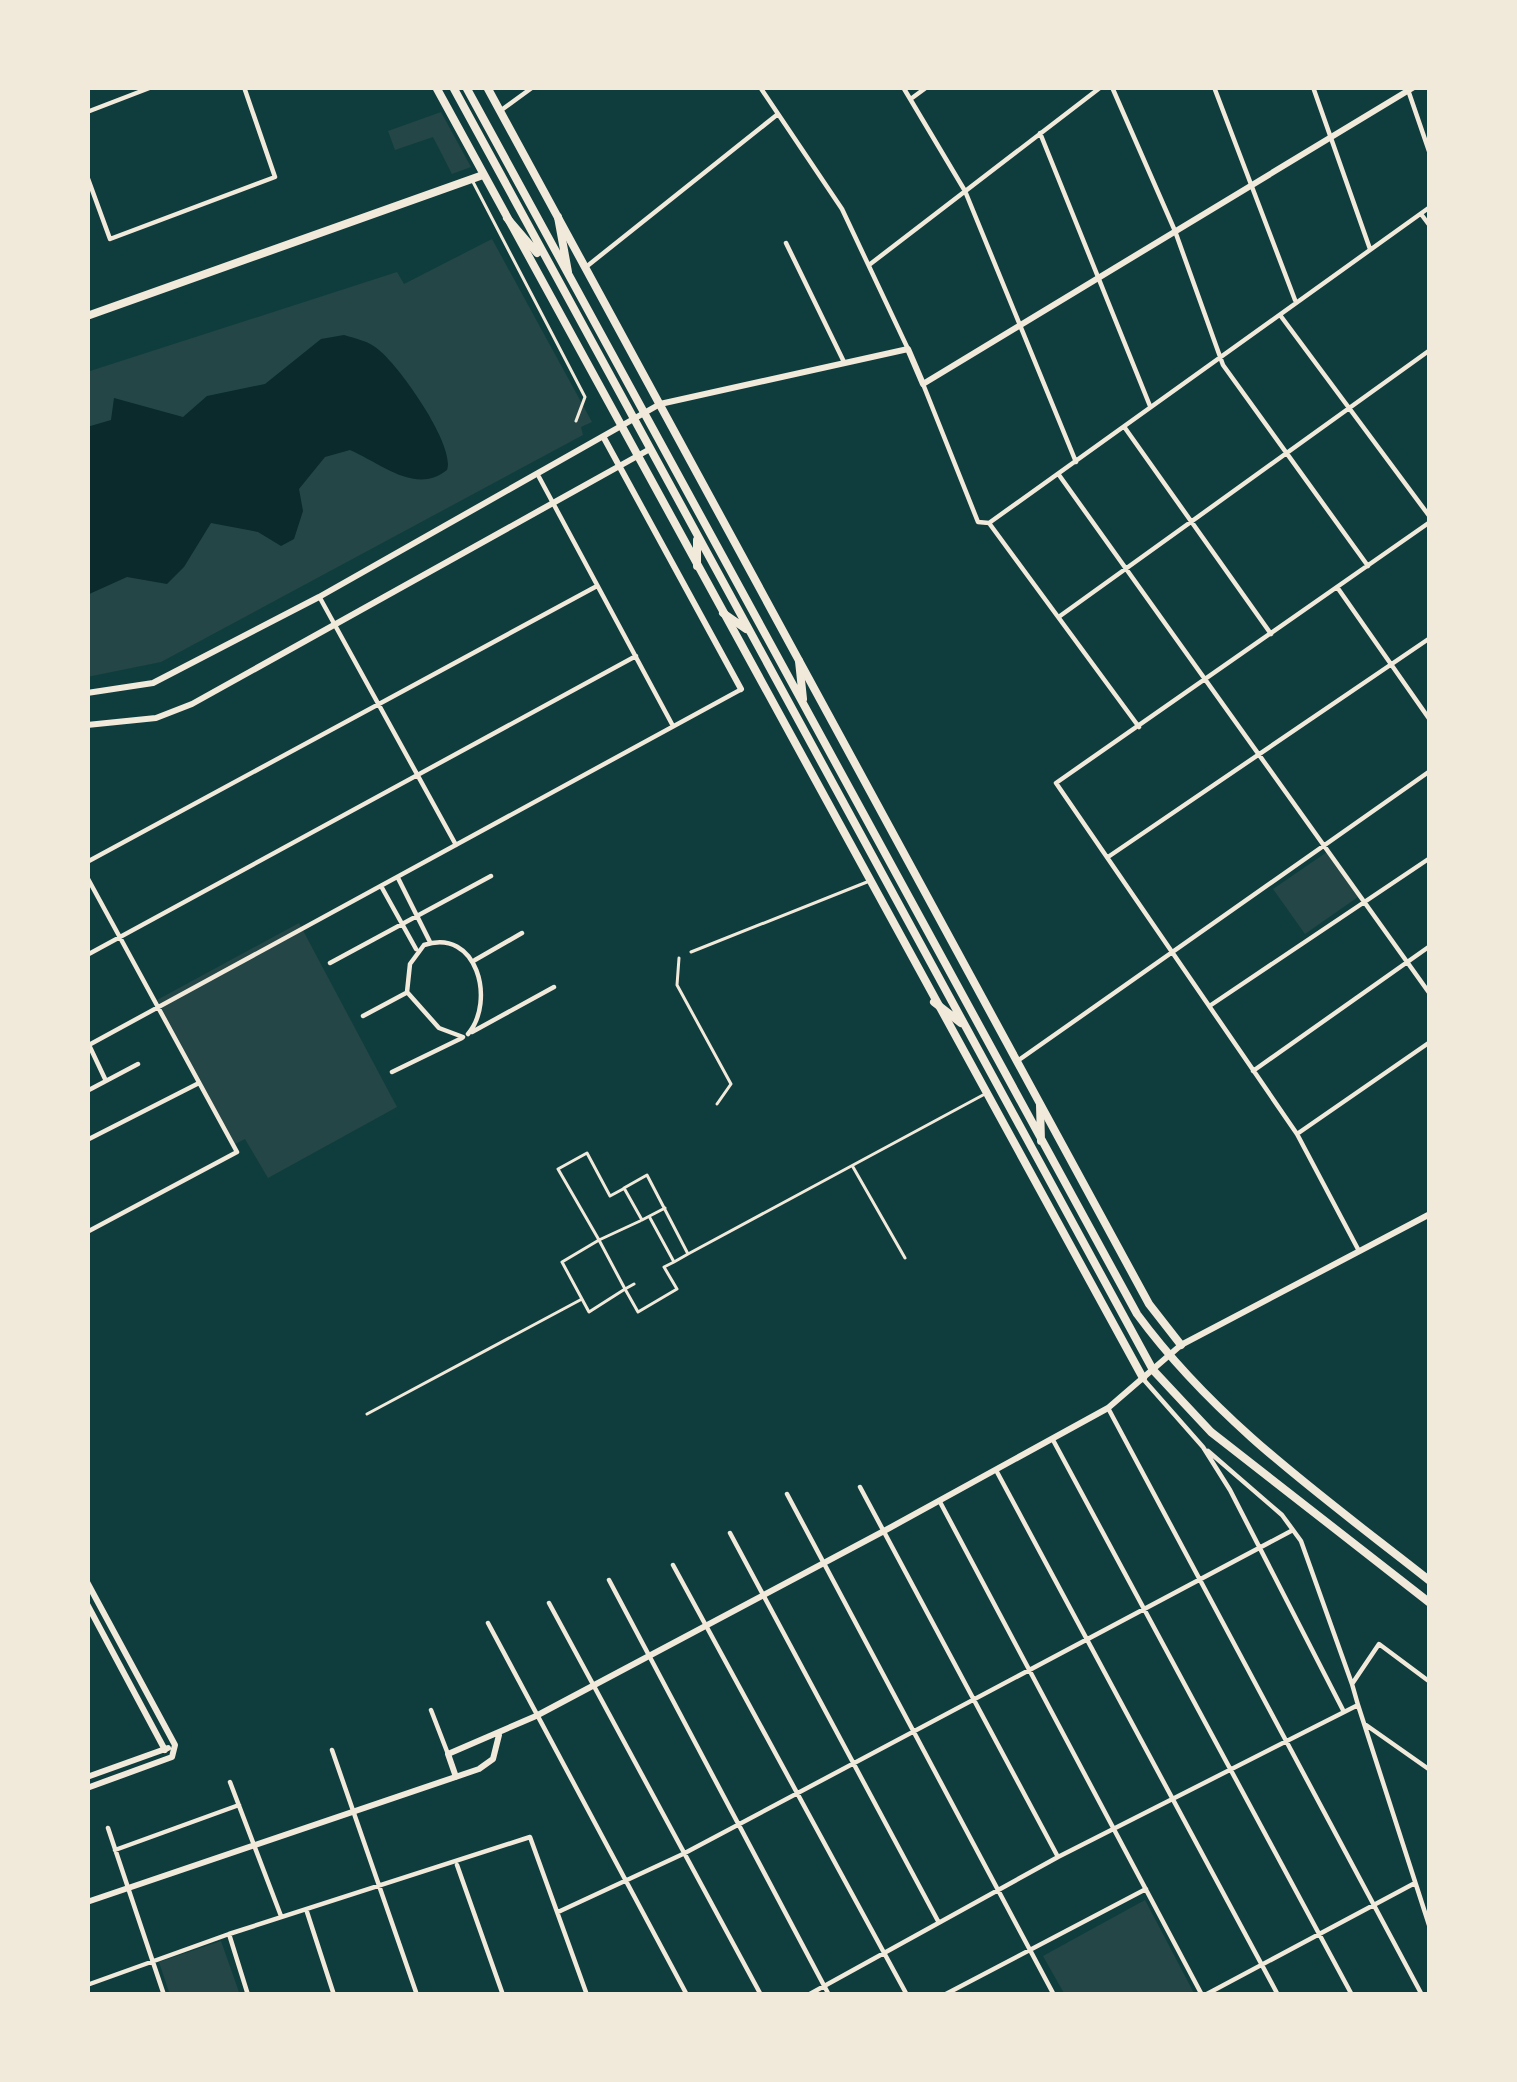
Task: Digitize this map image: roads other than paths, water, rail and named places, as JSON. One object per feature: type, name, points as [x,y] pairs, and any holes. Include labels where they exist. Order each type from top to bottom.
[{"type":"main road","points":[[436,87],[1143,1378]]},
{"type":"main road","points":[[453,87],[1153,1370],[1177,1400],[1430,1603]]},
{"type":"main road","points":[[466,87],[1137,1314],[1189,1381],[1232,1425],[1430,1581]]},
{"type":"main road","points":[[487,87],[1016,1063],[1149,1304],[1181,1345]]},
{"type":"main road","points":[[87,316],[483,175]]},
{"type":"main road","points":[[558,217],[570,280]]},
{"type":"main road","points":[[506,218],[549,267]]},
{"type":"main road","points":[[697,539],[697,566]]},
{"type":"main road","points":[[723,613],[748,630]]},
{"type":"main road","points":[[800,661],[803,706]]},
{"type":"main road","points":[[934,1002],[964,1026]]},
{"type":"main road","points":[[1040,1106],[1041,1142]]},
{"type":"street","points":[[87,112],[152,87]]},
{"type":"street","points":[[87,176],[110,238],[275,177],[244,87]]},
{"type":"street","points":[[500,111],[532,87]]},
{"type":"street","points":[[760,87],[842,209],[908,349],[978,521],[988,523],[1139,727]]},
{"type":"street","points":[[903,87],[965,190],[1076,462]]},
{"type":"street","points":[[910,99],[927,87]]},
{"type":"street","points":[[869,265],[1101,87]]},
{"type":"street","points":[[1112,87],[1175,231],[1223,352],[1223,364],[1368,566]]},
{"type":"street","points":[[1214,87],[1295,300]]},
{"type":"street","points":[[1312,87],[1370,249]]},
{"type":"street","points":[[923,384],[1410,88],[1430,154]]},
{"type":"street","points":[[586,266],[778,114]]},
{"type":"street","points":[[1040,134],[1150,406]]},
{"type":"street","points":[[471,179],[585,397],[576,421]]},
{"type":"street","points":[[988,523],[1430,207]]},
{"type":"street","points":[[1421,214],[1430,226]]},
{"type":"street","points":[[786,243],[845,363]]},
{"type":"street","points":[[1279,313],[1430,520],[1056,783],[1297,1134],[1360,1254]]},
{"type":"street","points":[[87,693],[153,683],[538,477],[660,404],[908,349]]},
{"type":"street","points":[[1060,616],[1430,350]]},
{"type":"street","points":[[1124,426],[1271,634]]},
{"type":"street","points":[[87,725],[156,718],[192,704],[676,434]]},
{"type":"street","points":[[106,1081],[88,1046],[741,689],[604,438]]},
{"type":"street","points":[[1059,475],[1430,994]]},
{"type":"street","points":[[538,477],[673,726]]},
{"type":"street","points":[[87,862],[598,586]]},
{"type":"street","points":[[1337,587],[1430,720]]},
{"type":"street","points":[[319,597],[456,845]]},
{"type":"street","points":[[1107,858],[1430,638]]},
{"type":"street","points":[[87,956],[636,656]]},
{"type":"street","points":[[1016,1063],[1430,771]]},
{"type":"street","points":[[1209,1006],[1430,858]]},
{"type":"street","points":[[330,962],[491,876]]},
{"type":"street","points":[[87,877],[237,1152],[87,1232]]},
{"type":"street","points":[[397,877],[430,942]]},
{"type":"street","points":[[691,952],[869,882]]},
{"type":"street","points":[[381,886],[417,951]]},
{"type":"street","points":[[473,962],[522,933]]},
{"type":"street","points":[[363,1016],[407,992],[417,951],[430,942],[450,944],[473,962],[484,992],[478,1022],[465,1036]]},
{"type":"street","points":[[1253,1071],[1430,946]]},
{"type":"street","points":[[679,958],[676,985],[731,1084],[718,1104]]},
{"type":"street","points":[[392,1072],[554,987]]},
{"type":"street","points":[[407,992],[423,1013],[454,1035],[465,1036]]},
{"type":"street","points":[[1297,1134],[1430,1042]]},
{"type":"street","points":[[87,1091],[138,1064]]},
{"type":"street","points":[[87,1140],[199,1083]]},
{"type":"street","points":[[653,1273],[985,1094]]},
{"type":"street","points":[[664,1267],[677,1289],[638,1312],[558,1169],[587,1153],[610,1196],[647,1175],[688,1254]]},
{"type":"street","points":[[852,1165],[905,1258]]},
{"type":"street","points":[[624,1188],[642,1220]]},
{"type":"street","points":[[634,1284],[589,1312],[562,1262],[664,1208]]},
{"type":"street","points":[[448,1754],[536,1716],[1108,1408],[1181,1345],[1430,1214]]},
{"type":"street","points":[[650,1216],[674,1262]]},
{"type":"street","points":[[367,1414],[582,1299]]},
{"type":"street","points":[[1143,1378],[1203,1447],[1293,1530],[1352,1684],[1430,1928]]},
{"type":"street","points":[[1108,1408],[1202,1576],[1422,1995]]},
{"type":"street","points":[[1052,1438],[1352,1995]]},
{"type":"street","points":[[1203,1447],[1261,1546],[1344,1712]]},
{"type":"street","points":[[995,1469],[1278,1995]]},
{"type":"street","points":[[860,1487],[1058,1857]]},
{"type":"street","points":[[787,1494],[1054,1995]]},
{"type":"street","points":[[938,1500],[1204,1995],[1415,1883]]},
{"type":"street","points":[[558,1912],[682,1854],[972,1696],[1293,1530]]},
{"type":"street","points":[[730,1533],[938,1921]]},
{"type":"street","points":[[673,1565],[907,1995]]},
{"type":"street","points":[[609,1580],[829,1995]]},
{"type":"street","points":[[87,1583],[89,1597],[171,1749]]},
{"type":"street","points":[[548,1604],[761,1995]]},
{"type":"street","points":[[488,1623],[687,1995]]},
{"type":"street","points":[[1352,1684],[1379,1644],[1430,1682]]},
{"type":"street","points":[[808,1995],[999,1888],[1174,1803],[1358,1705]]},
{"type":"street","points":[[431,1710],[456,1777]]},
{"type":"street","points":[[1364,1724],[1430,1770]]},
{"type":"street","points":[[87,1902],[456,1777],[493,1760],[499,1735]]},
{"type":"street","points":[[87,1777],[171,1749]]},
{"type":"street","points":[[87,1788],[171,1749]]},
{"type":"street","points":[[332,1750],[417,1995]]},
{"type":"street","points":[[230,1781],[281,1916]]},
{"type":"street","points":[[116,1850],[239,1804]]},
{"type":"street","points":[[108,1828],[164,1995]]},
{"type":"street","points":[[87,1985],[281,1916],[307,1912],[530,1838],[587,1995]]},
{"type":"street","points":[[456,1862],[502,1995]]},
{"type":"street","points":[[944,1995],[1146,1889]]},
{"type":"street","points":[[307,1912],[334,1995]]},
{"type":"street","points":[[229,1934],[248,1995]]}]
